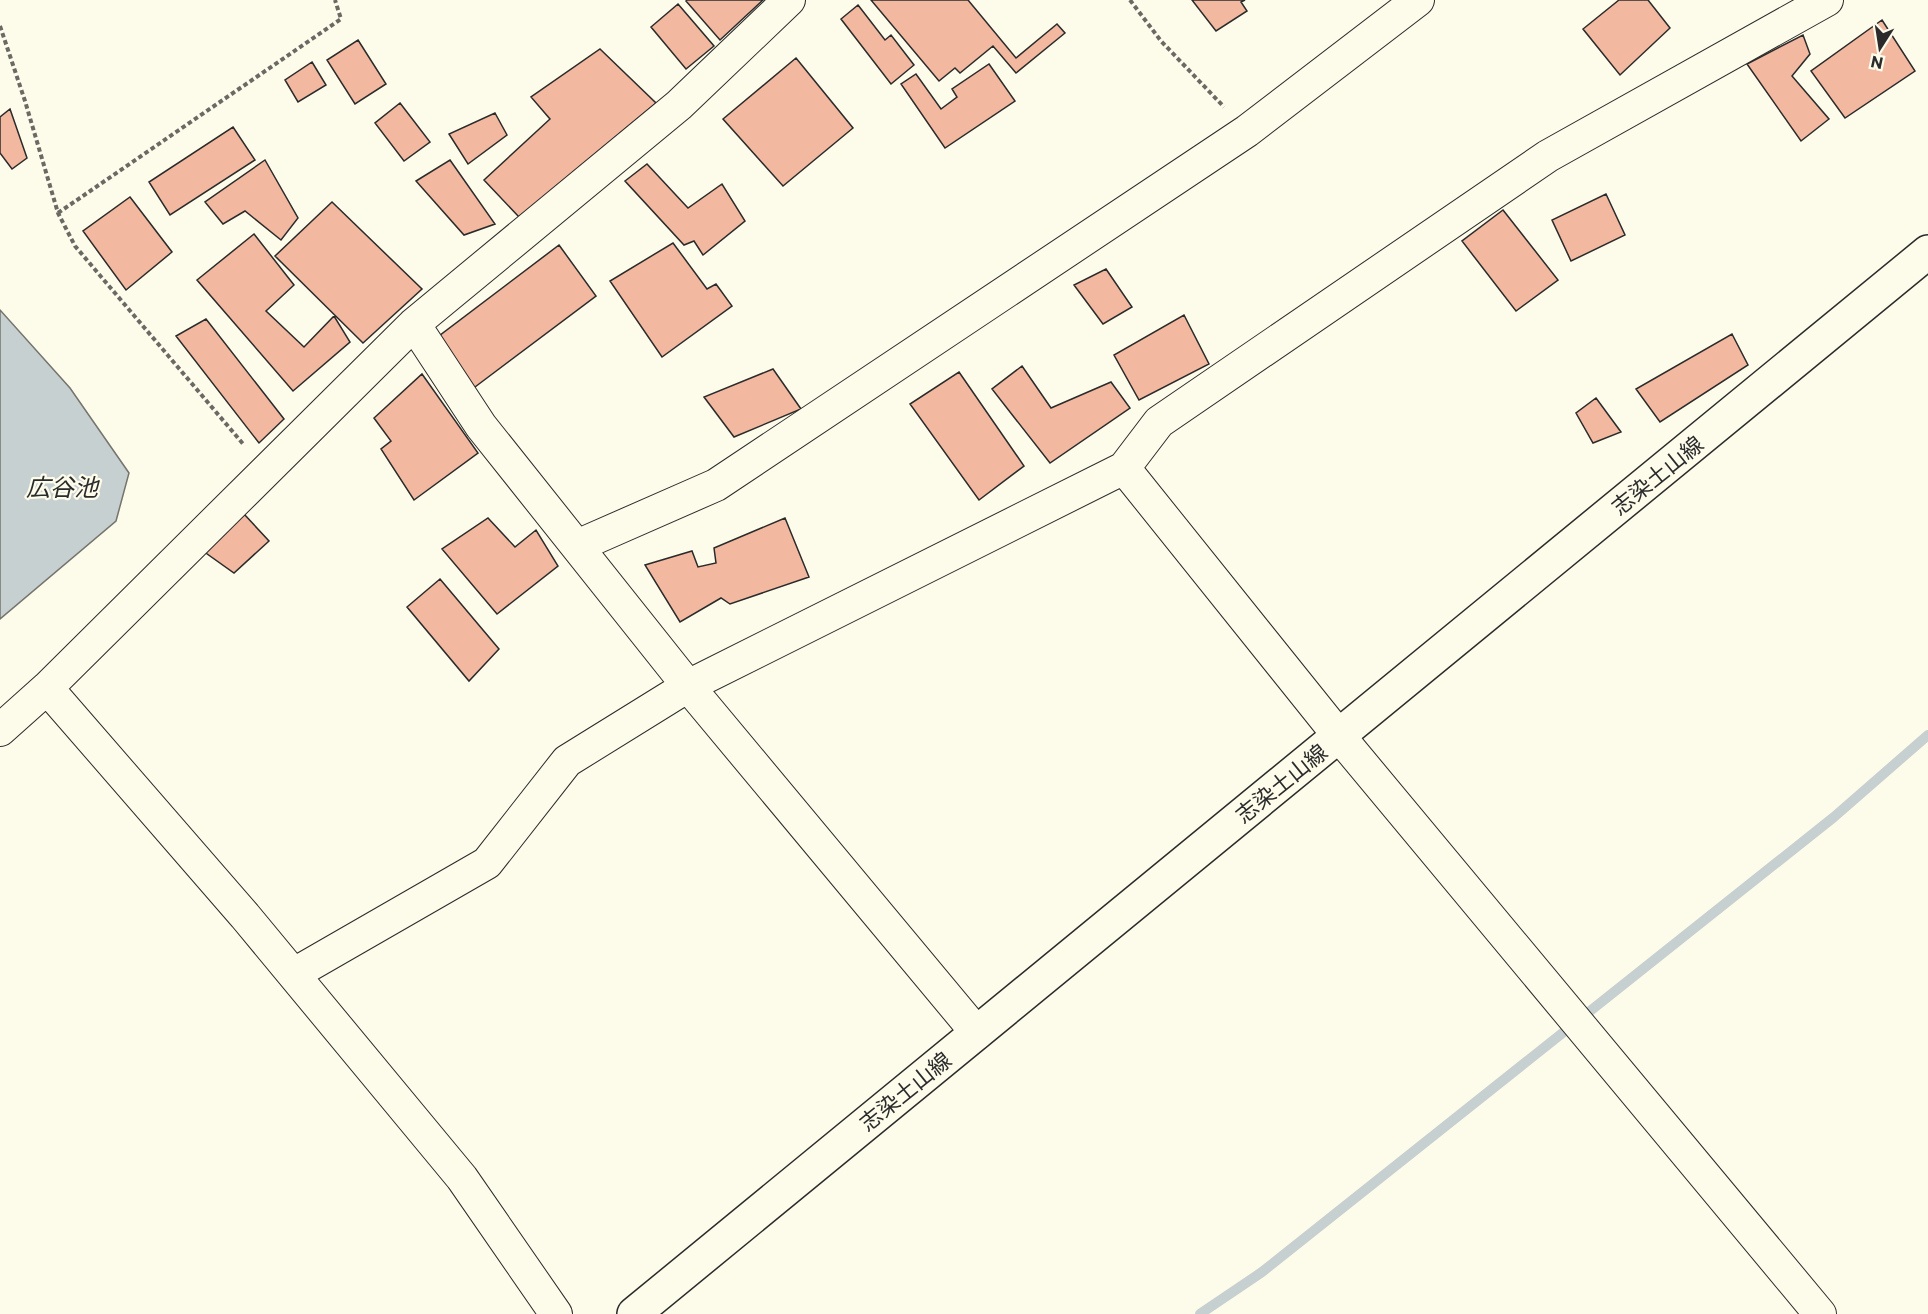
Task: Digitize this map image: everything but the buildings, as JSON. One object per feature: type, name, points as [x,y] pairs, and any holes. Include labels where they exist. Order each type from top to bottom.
[{"type":"main road","name":"志染土山線","points":[[634,1314],[1928,252]]},
{"type":"street","points":[[0,730],[47,688],[414,324],[679,105],[789,0]]},
{"type":"street","points":[[577,546],[716,485],[1247,131],[1418,0]]},
{"type":"street","points":[[294,975],[487,863],[567,761],[688,686],[1124,468],[1159,422],[1548,156],[1827,0]]},
{"type":"street","points":[[414,324],[481,426],[688,686],[977,1033]]},
{"type":"street","points":[[1124,468],[1339,736],[1820,1314]]},
{"type":"street","points":[[47,688],[294,975],[462,1178],[556,1314]]},
{"type":"path","points":[[58,213],[341,19],[335,0]]},
{"type":"path","points":[[1130,0],[1161,41],[1247,131]]},
{"type":"path","points":[[0,26],[58,213],[75,246],[266,471]]},
{"type":"water","name":"広谷池","points":[[0,310],[70,388],[129,473],[116,521],[0,619]]},
{"type":"waterway","points":[[1200,1314],[1262,1272],[1834,817],[1928,735]]}]
